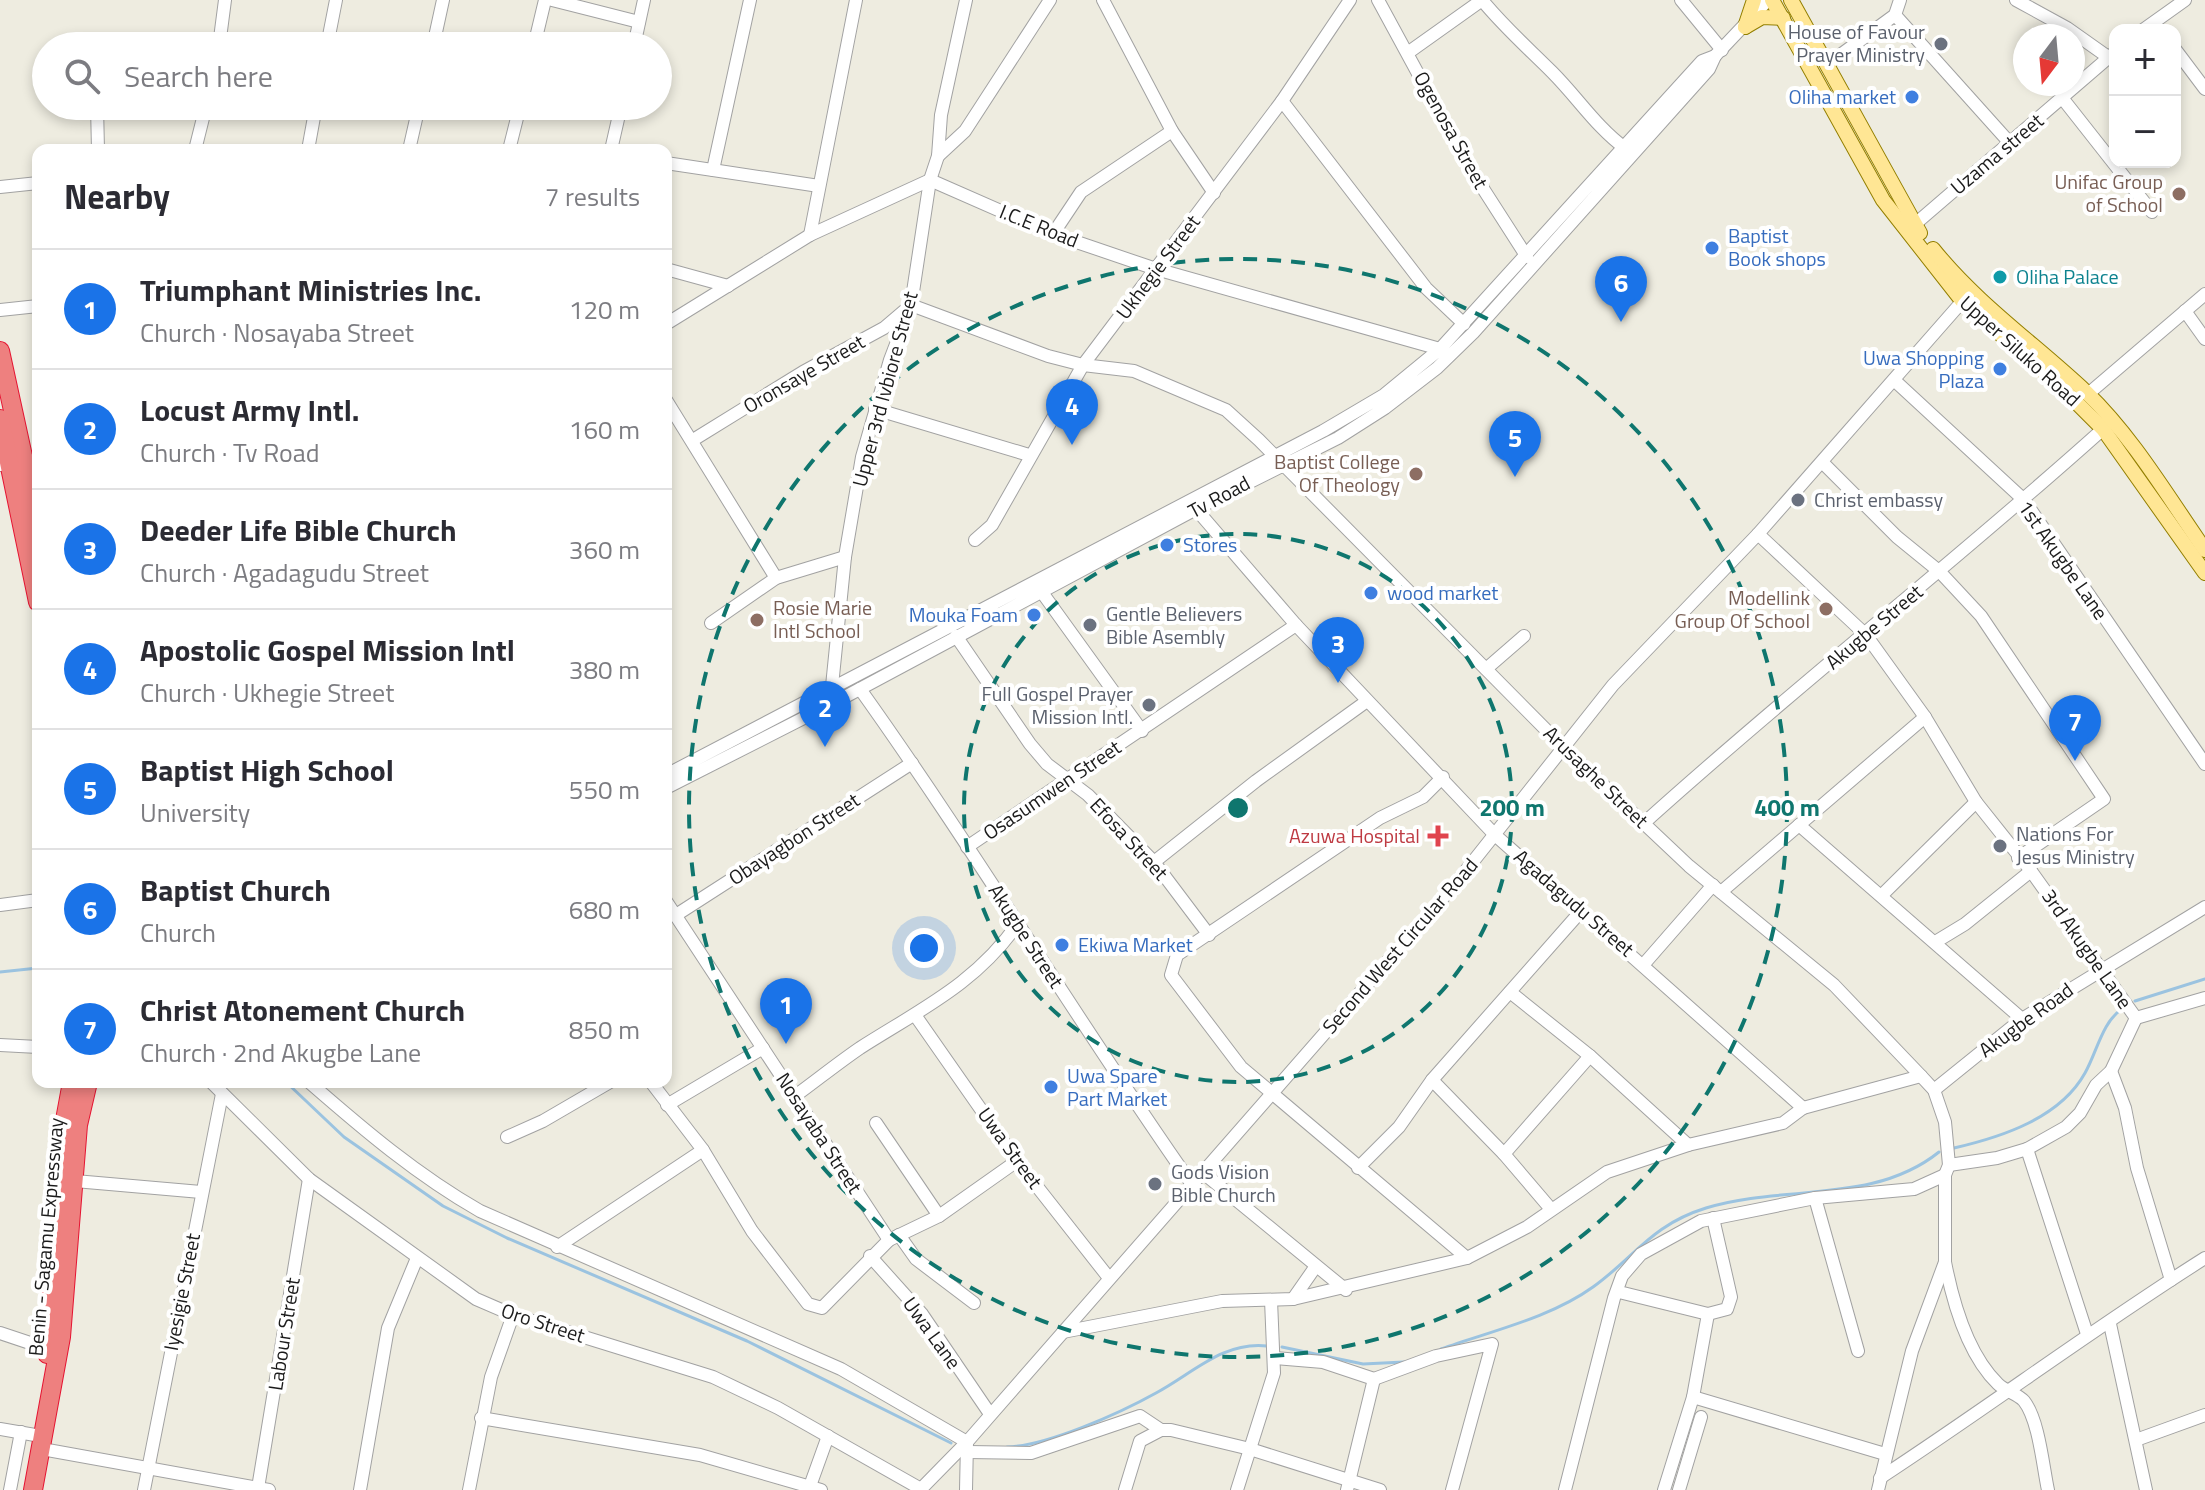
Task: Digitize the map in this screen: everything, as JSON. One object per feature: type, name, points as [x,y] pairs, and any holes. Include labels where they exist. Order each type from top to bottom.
[{"type":"highway","points":[[0,351],[32,560]]},
{"type":"highway","points":[[0,419],[32,506]]},
{"type":"highway","points":[[63,1088],[65,1120]]},
{"type":"highway","points":[[23,1490],[48,1349],[65,1120],[71,1088]]},
{"type":"highway","name":"Benin - Sagamu Expressway","points":[[33,1490],[33,1439],[61,1337],[78,1125],[87,1088]]},
{"type":"main road","points":[[1745,27],[1754,0]]},
{"type":"main road","name":"Upper Siluko Road","points":[[1770,0],[1783,18],[1883,200],[1967,297],[2103,429],[2205,573]]},
{"type":"main road","name":"Upper Siluko Road","points":[[1791,0],[1914,225],[1967,297],[2088,394],[2114,422],[2205,550]]},
{"type":"main road","points":[[1745,27],[1762,17],[1783,18]]},
{"type":"street","points":[[221,32],[225,0]]},
{"type":"street","points":[[330,32],[336,0]]},
{"type":"street","points":[[436,32],[443,0]]},
{"type":"street","points":[[537,32],[545,0]]},
{"type":"street","points":[[552,0],[639,22]]},
{"type":"street","points":[[637,32],[644,0]]},
{"type":"street","points":[[713,170],[750,0]]},
{"type":"street","points":[[810,235],[856,0]]},
{"type":"street","name":"Upper 3rd Ivbiore Street","points":[[832,686],[845,557],[862,457],[911,305],[930,180],[938,156],[941,115],[966,0]]},
{"type":"street","points":[[938,156],[965,131],[1050,0]]},
{"type":"street","points":[[1103,0],[1172,131],[1214,193]]},
{"type":"street","name":"Ukhegie Street","points":[[975,540],[992,525],[1029,455],[1083,365],[1282,101],[1350,0]]},
{"type":"street","name":"Ogenosa Street","points":[[1378,0],[1409,52],[1466,162],[1527,257]]},
{"type":"street","points":[[1409,52],[1482,0],[1520,44],[1554,74],[1587,116],[1626,149]]},
{"type":"street","points":[[1681,0],[1718,53]]},
{"type":"street","name":"Tv Road","points":[[672,772],[832,686],[1280,459],[1374,416],[1437,368],[1513,289],[1709,69],[1718,53],[1770,0]]},
{"type":"street","points":[[1828,64],[1895,15],[1900,0]]},
{"type":"street","points":[[2016,0],[2109,52]]},
{"type":"street","points":[[2160,24],[2185,0]]},
{"type":"street","points":[[1895,15],[2009,142]]},
{"type":"street","name":"Tv Road","points":[[672,785],[860,689],[1196,509],[1384,395],[1440,349],[1626,149],[1702,61],[1718,53]]},
{"type":"street","name":"Uzama street","points":[[1914,225],[2109,57]]},
{"type":"street","points":[[2181,57],[2205,89]]},
{"type":"street","points":[[2063,99],[2152,212]]},
{"type":"street","points":[[1282,101],[1426,288],[1464,324]]},
{"type":"street","points":[[97,120],[98,144]]},
{"type":"street","points":[[196,144],[202,120]]},
{"type":"street","points":[[309,144],[313,120]]},
{"type":"street","points":[[410,144],[416,120]]},
{"type":"street","points":[[510,144],[516,120]]},
{"type":"street","points":[[612,144],[618,120]]},
{"type":"street","points":[[1053,234],[1081,192],[1172,131]]},
{"type":"street","points":[[672,164],[819,186]]},
{"type":"street","points":[[672,320],[810,235],[930,180]]},
{"type":"street","name":"I.C.E Road","points":[[930,180],[1053,234],[1156,269],[1440,349]]},
{"type":"street","points":[[0,187],[32,184]]},
{"type":"street","points":[[672,271],[728,286]]},
{"type":"street","points":[[2088,394],[2205,294]]},
{"type":"street","name":"Second West Circular Road","points":[[920,1489],[968,1447],[990,1414],[1495,835],[1613,685],[1823,463],[1967,297]]},
{"type":"street","name":"Arusaghe Street","points":[[911,305],[1083,365],[1134,371],[1226,410],[1280,459],[1565,749],[1717,889],[1834,985],[1934,1090]]},
{"type":"street","name":"Oronsaye Street","points":[[693,440],[803,372],[884,328],[911,305]]},
{"type":"street","points":[[0,310],[32,307]]},
{"type":"street","points":[[2185,311],[2205,339]]},
{"type":"street","name":"1st Akugbe Lane","points":[[1894,380],[2024,500],[2205,764]]},
{"type":"street","points":[[672,409],[776,578]]},
{"type":"street","points":[[875,409],[1029,455]]},
{"type":"street","name":"Akugbe Street","points":[[1644,823],[1724,751],[1866,635],[2103,429]]},
{"type":"street","points":[[1823,463],[1897,537],[1940,572],[1981,616],[2104,799],[2018,858]]},
{"type":"street","name":"Agadagudu Street","points":[[1196,509],[1296,625],[1495,835],[1803,1108]]},
{"type":"street","name":"3rd Akugbe Lane","points":[[1565,1490],[1622,1276],[1641,1254],[1713,1218],[1815,1198],[1914,1189],[1947,1170],[2027,1149],[2073,1120],[2096,1085],[2111,1071],[2136,1018],[2105,970],[1976,802],[1925,717],[1866,635],[1758,534]]},
{"type":"street","points":[[711,623],[776,578],[845,557]]},
{"type":"street","points":[[1041,591],[1142,731]]},
{"type":"street","name":"Osasumwen Street","points":[[967,847],[1296,625]]},
{"type":"street","name":"Efosa Street","points":[[956,636],[1030,744],[1047,764],[1068,778],[1154,862],[1209,935]]},
{"type":"street","points":[[1486,669],[1524,636]]},
{"type":"street","name":"Akugbe Street","points":[[860,689],[1019,922],[1109,1067],[1191,1183]]},
{"type":"street","points":[[1154,862],[1256,781],[1367,701]]},
{"type":"street","points":[[784,712],[793,724]]},
{"type":"street","points":[[1644,964],[1717,889],[1799,825],[1925,717]]},
{"type":"street","name":"Obayagbon Street","points":[[676,915],[912,763]]},
{"type":"street","points":[[1443,777],[1423,797],[1380,818],[1177,955],[1171,975],[1241,1067],[1467,1258]]},
{"type":"street","points":[[1882,895],[1976,802]]},
{"type":"street","points":[[1799,825],[1937,941],[2022,1019]]},
{"type":"street","points":[[1937,941],[1965,924],[2031,871]]},
{"type":"street","points":[[0,905],[32,901]]},
{"type":"street","name":"Akugbe Road","points":[[1934,1090],[2022,1019],[2085,977],[2105,970],[2205,907]]},
{"type":"street","name":"Nosayaba Street","points":[[672,909],[795,1096],[894,1238],[927,1269],[974,1303]]},
{"type":"street","points":[[1358,1168],[1399,1127],[1432,1080],[1582,910]]},
{"type":"street","points":[[795,1096],[991,960],[1019,922]]},
{"type":"street","points":[[1510,992],[1590,1056],[1688,1145]]},
{"type":"street","points":[[2136,1018],[2205,998]]},
{"type":"street","name":"Uwa Street","points":[[915,1015],[1017,1161],[1109,1278]]},
{"type":"street","points":[[0,1045],[32,1047]]},
{"type":"street","points":[[667,1105],[763,1048]]},
{"type":"street","points":[[1504,1154],[1590,1056]]},
{"type":"street","points":[[2111,1071],[2125,1108],[2137,1168],[2171,1280]]},
{"type":"street","points":[[1063,1332],[1222,1301],[1293,1299],[1346,1290],[1467,1258],[1527,1227],[1550,1208],[1607,1172],[1688,1145],[1783,1123],[1803,1108],[1921,1076]]},
{"type":"street","points":[[1432,1080],[1504,1154],[1550,1208]]},
{"type":"street","name":"Oro Street","points":[[216,1088],[309,1179],[476,1299],[513,1315],[713,1377],[828,1436],[920,1489]]},
{"type":"street","points":[[316,1088],[375,1140],[431,1183],[480,1211],[841,1369],[968,1447],[1039,1452],[1140,1416],[1161,1430],[1250,1449],[1348,1486],[1380,1490]]},
{"type":"street","points":[[507,1137],[543,1121],[600,1088]]},
{"type":"street","points":[[655,1088],[703,1150],[752,1231],[808,1304],[822,1308],[870,1256],[894,1238],[939,1216],[1017,1161]]},
{"type":"street","points":[[1934,1090],[1945,1122],[1945,1262],[1950,1290],[1971,1344],[1998,1384],[2024,1401],[2039,1442],[2045,1488]]},
{"type":"street","name":"Iyesigie Street","points":[[144,1490],[222,1094]]},
{"type":"street","points":[[876,1123],[939,1216]]},
{"type":"street","points":[[2027,1149],[2087,1334]]},
{"type":"street","points":[[557,1247],[703,1150]]},
{"type":"street","points":[[1201,1171],[1346,1290]]},
{"type":"street","name":"Labour Street","points":[[264,1489],[309,1179]]},
{"type":"street","points":[[75,1181],[201,1192]]},
{"type":"street","points":[[1815,1198],[1858,1351]]},
{"type":"street","points":[[1619,1292],[1708,1314],[1727,1309],[1731,1297],[1713,1218]]},
{"type":"street","name":"Uwa Lane","points":[[870,1256],[922,1314],[990,1414]]},
{"type":"street","points":[[360,1490],[388,1328],[417,1258]]},
{"type":"street","points":[[1879,1484],[2087,1334],[2110,1324],[2205,1258]]},
{"type":"street","points":[[1879,1484],[1912,1351],[1945,1262]]},
{"type":"street","points":[[1293,1299],[1316,1266]]},
{"type":"street","points":[[1237,1490],[1274,1373],[1271,1300]]},
{"type":"street","points":[[1664,1490],[1693,1397],[1708,1314]]},
{"type":"street","points":[[469,1490],[491,1377],[513,1315]]},
{"type":"street","points":[[2110,1324],[2146,1490]]},
{"type":"street","points":[[0,1333],[48,1349]]},
{"type":"street","points":[[1275,1358],[1323,1362],[1374,1379],[1436,1356],[1492,1344],[1452,1490]]},
{"type":"street","points":[[1348,1486],[1374,1379]]},
{"type":"street","points":[[1693,1397],[1885,1454]]},
{"type":"street","points":[[2136,1440],[2205,1415]]},
{"type":"street","points":[[1679,1490],[1701,1417]]},
{"type":"street","points":[[481,1418],[700,1455],[815,1488],[828,1436]]},
{"type":"street","points":[[0,1429],[148,1469],[264,1489]]},
{"type":"street","points":[[1125,1490],[1140,1441],[1161,1430]]},
{"type":"street","points":[[10,1490],[33,1439]]},
{"type":"street","points":[[966,1490],[968,1447]]},
{"type":"waterway","points":[[0,972],[32,969]]},
{"type":"waterway","points":[[2135,1001],[2205,979]]},
{"type":"waterway","points":[[1954,1148],[2010,1131],[2045,1114],[2061,1102],[2085,1073],[2109,1022],[2122,1009]]},
{"type":"waterway","points":[[292,1088],[344,1137],[443,1206],[507,1238],[747,1341],[951,1443]]},
{"type":"waterway","points":[[1441,1349],[1520,1323],[1576,1298],[1608,1276],[1657,1233],[1687,1215],[1735,1201],[1857,1187],[1886,1180],[1913,1169],[1939,1152]]},
{"type":"waterway","points":[[1007,1447],[1042,1441],[1104,1419],[1156,1393],[1208,1360],[1236,1349],[1267,1346]]},
{"type":"waterway","points":[[1282,1347],[1363,1364],[1404,1362]]},
{"type":"place","name":"House of Favour Prayer Ministry","points":[[1941,44]]},
{"type":"place","name":"Oliha market","points":[[1912,97]]},
{"type":"place","name":"Unifac Group of School","points":[[2179,194]]},
{"type":"place","name":"Baptist Book shops","points":[[1712,248]]},
{"type":"place","name":"Oliha Palace","points":[[2000,277]]},
{"type":"place","name":"Baptist Church","points":[[1621,322]]},
{"type":"place","name":"Uwa Shopping Plaza","points":[[2000,369]]},
{"type":"place","name":"Apostolic Gospel Mission Intl","points":[[1072,445]]},
{"type":"place","name":"Baptist College Of Theology","points":[[1416,474]]},
{"type":"place","name":"Baptist High School","points":[[1515,477]]},
{"type":"place","name":"Christ embassy","points":[[1798,500]]},
{"type":"place","name":"Stores","points":[[1167,545]]},
{"type":"place","name":"wood market","points":[[1371,593]]},
{"type":"place","name":"Modellink Group Of School","points":[[1826,609]]},
{"type":"place","name":"Mouka Foam","points":[[1034,615]]},
{"type":"place","name":"Rosie Marie Intl School","points":[[757,620]]},
{"type":"place","name":"Gentle Believers Bible Asembly","points":[[1090,625]]},
{"type":"place","name":"Deeder Life Bible Church","points":[[1338,683]]},
{"type":"place","name":"Full Gospel Prayer Mission Intl.","points":[[1149,705]]},
{"type":"place","name":"Locust Army Intl.","points":[[825,747]]},
{"type":"place","name":"Christ Atonement Church","points":[[2075,761]]},
{"type":"place","name":"Azuwa Hospital","points":[[1438,836]]},
{"type":"place","name":"Nations For Jesus Ministry","points":[[2000,846]]},
{"type":"place","name":"Ekiwa Market","points":[[1062,945]]},
{"type":"place","name":"Triumphant Ministries Inc.","points":[[786,1044]]},
{"type":"place","name":"Uwa Spare Part Market","points":[[1051,1087]]},
{"type":"place","name":"Gods Vision Bible Church","points":[[1155,1184]]}]
